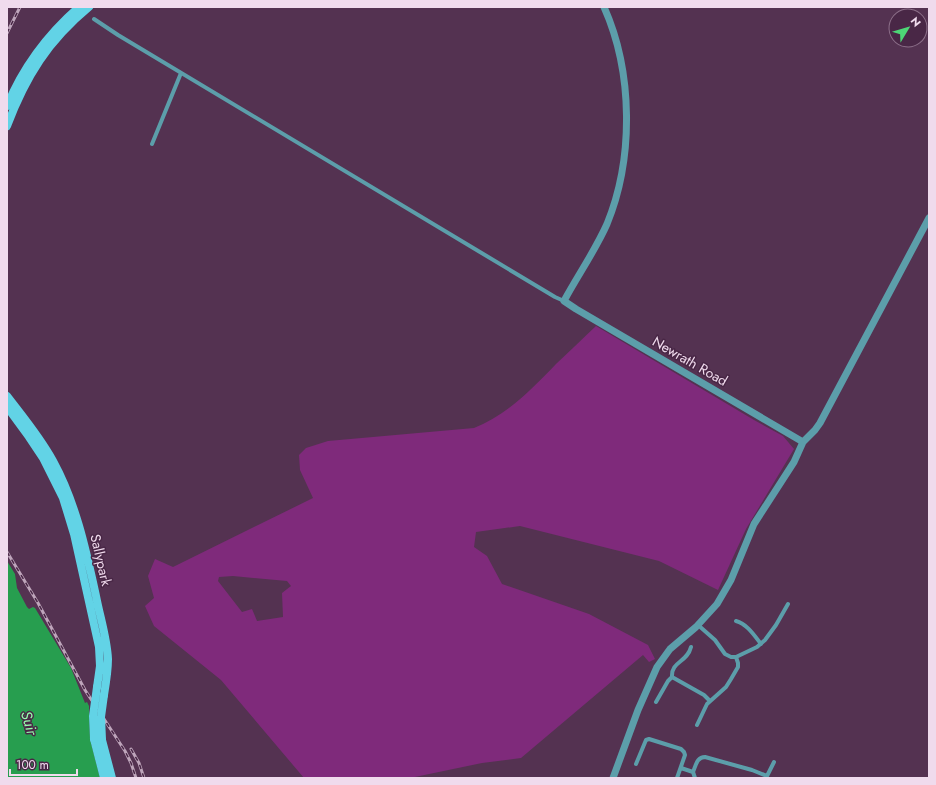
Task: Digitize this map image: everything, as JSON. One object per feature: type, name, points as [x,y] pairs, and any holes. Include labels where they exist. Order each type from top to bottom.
[{"type":"main road","points":[[7,106],[20,78],[38,49],[79,7]]},
{"type":"main road","points":[[7,126],[16,101],[39,61],[56,38],[89,7]]},
{"type":"main road","name":"Sallypark","points":[[8,402],[48,465],[70,521],[99,647],[100,666],[93,716],[98,740]]},
{"type":"main road","name":"Sallypark","points":[[8,402],[31,427],[53,460],[66,488],[78,520],[107,647],[108,669],[100,717],[98,740]]},
{"type":"main road","points":[[98,740],[104,778]]},
{"type":"main road","points":[[98,740],[112,778]]},
{"type":"street","points":[[94,19],[181,73],[564,301],[595,249],[607,223],[619,187],[623,169],[626,128],[626,96],[616,40],[604,7]]},
{"type":"street","points":[[152,144],[181,73]]},
{"type":"street","points":[[613,778],[638,710],[657,667],[670,649],[698,625],[717,604],[726,590],[754,524],[794,462],[803,442],[820,423],[929,218]]},
{"type":"street","name":"Newrath Road","points":[[564,301],[803,442]]},
{"type":"street","points":[[698,625],[715,640],[725,654],[731,657],[736,657],[761,644],[773,630],[788,604]]},
{"type":"street","points":[[736,621],[740,622],[746,627],[761,644]]},
{"type":"street","points":[[656,702],[668,681],[672,677],[673,667],[686,657],[690,647]]},
{"type":"street","points":[[697,725],[704,709],[710,701],[726,687],[738,667],[736,657]]},
{"type":"street","points":[[672,677],[704,695],[710,701]]},
{"type":"street","points":[[636,764],[646,740],[649,739],[681,749],[685,755],[677,778]]},
{"type":"street","points":[[693,772],[698,759],[705,757],[752,770],[766,777],[774,762]]},
{"type":"street","points":[[681,768],[693,772],[696,778]]},
{"type":"shaded area","points":[[596,326],[783,436],[794,449],[746,529],[718,590],[659,561],[520,526],[476,532],[474,547],[487,556],[502,584],[589,614],[648,645],[655,659],[649,662],[643,655],[521,758],[482,763],[410,778],[304,778],[221,680],[154,626],[145,606],[154,598],[148,576],[155,559],[173,567],[313,498],[300,470],[299,455],[306,448],[328,441],[474,428],[486,423],[508,409],[538,383]],"holes":[[[233,576],[287,581],[291,586],[282,593],[283,617],[257,621],[252,609],[242,612],[218,581],[219,577]]]},
{"type":"water","name":"Suir","points":[[7,561],[15,574],[17,588],[27,607],[29,609],[33,607],[35,608],[71,668],[85,703],[87,702],[89,706],[90,739],[100,778],[7,778]]},
{"type":"railway","points":[[7,33],[20,7]]},
{"type":"railway","points":[[7,552],[38,603],[85,690],[125,751],[136,778]]},
{"type":"railway","points":[[131,749],[139,763],[144,778]]}]
